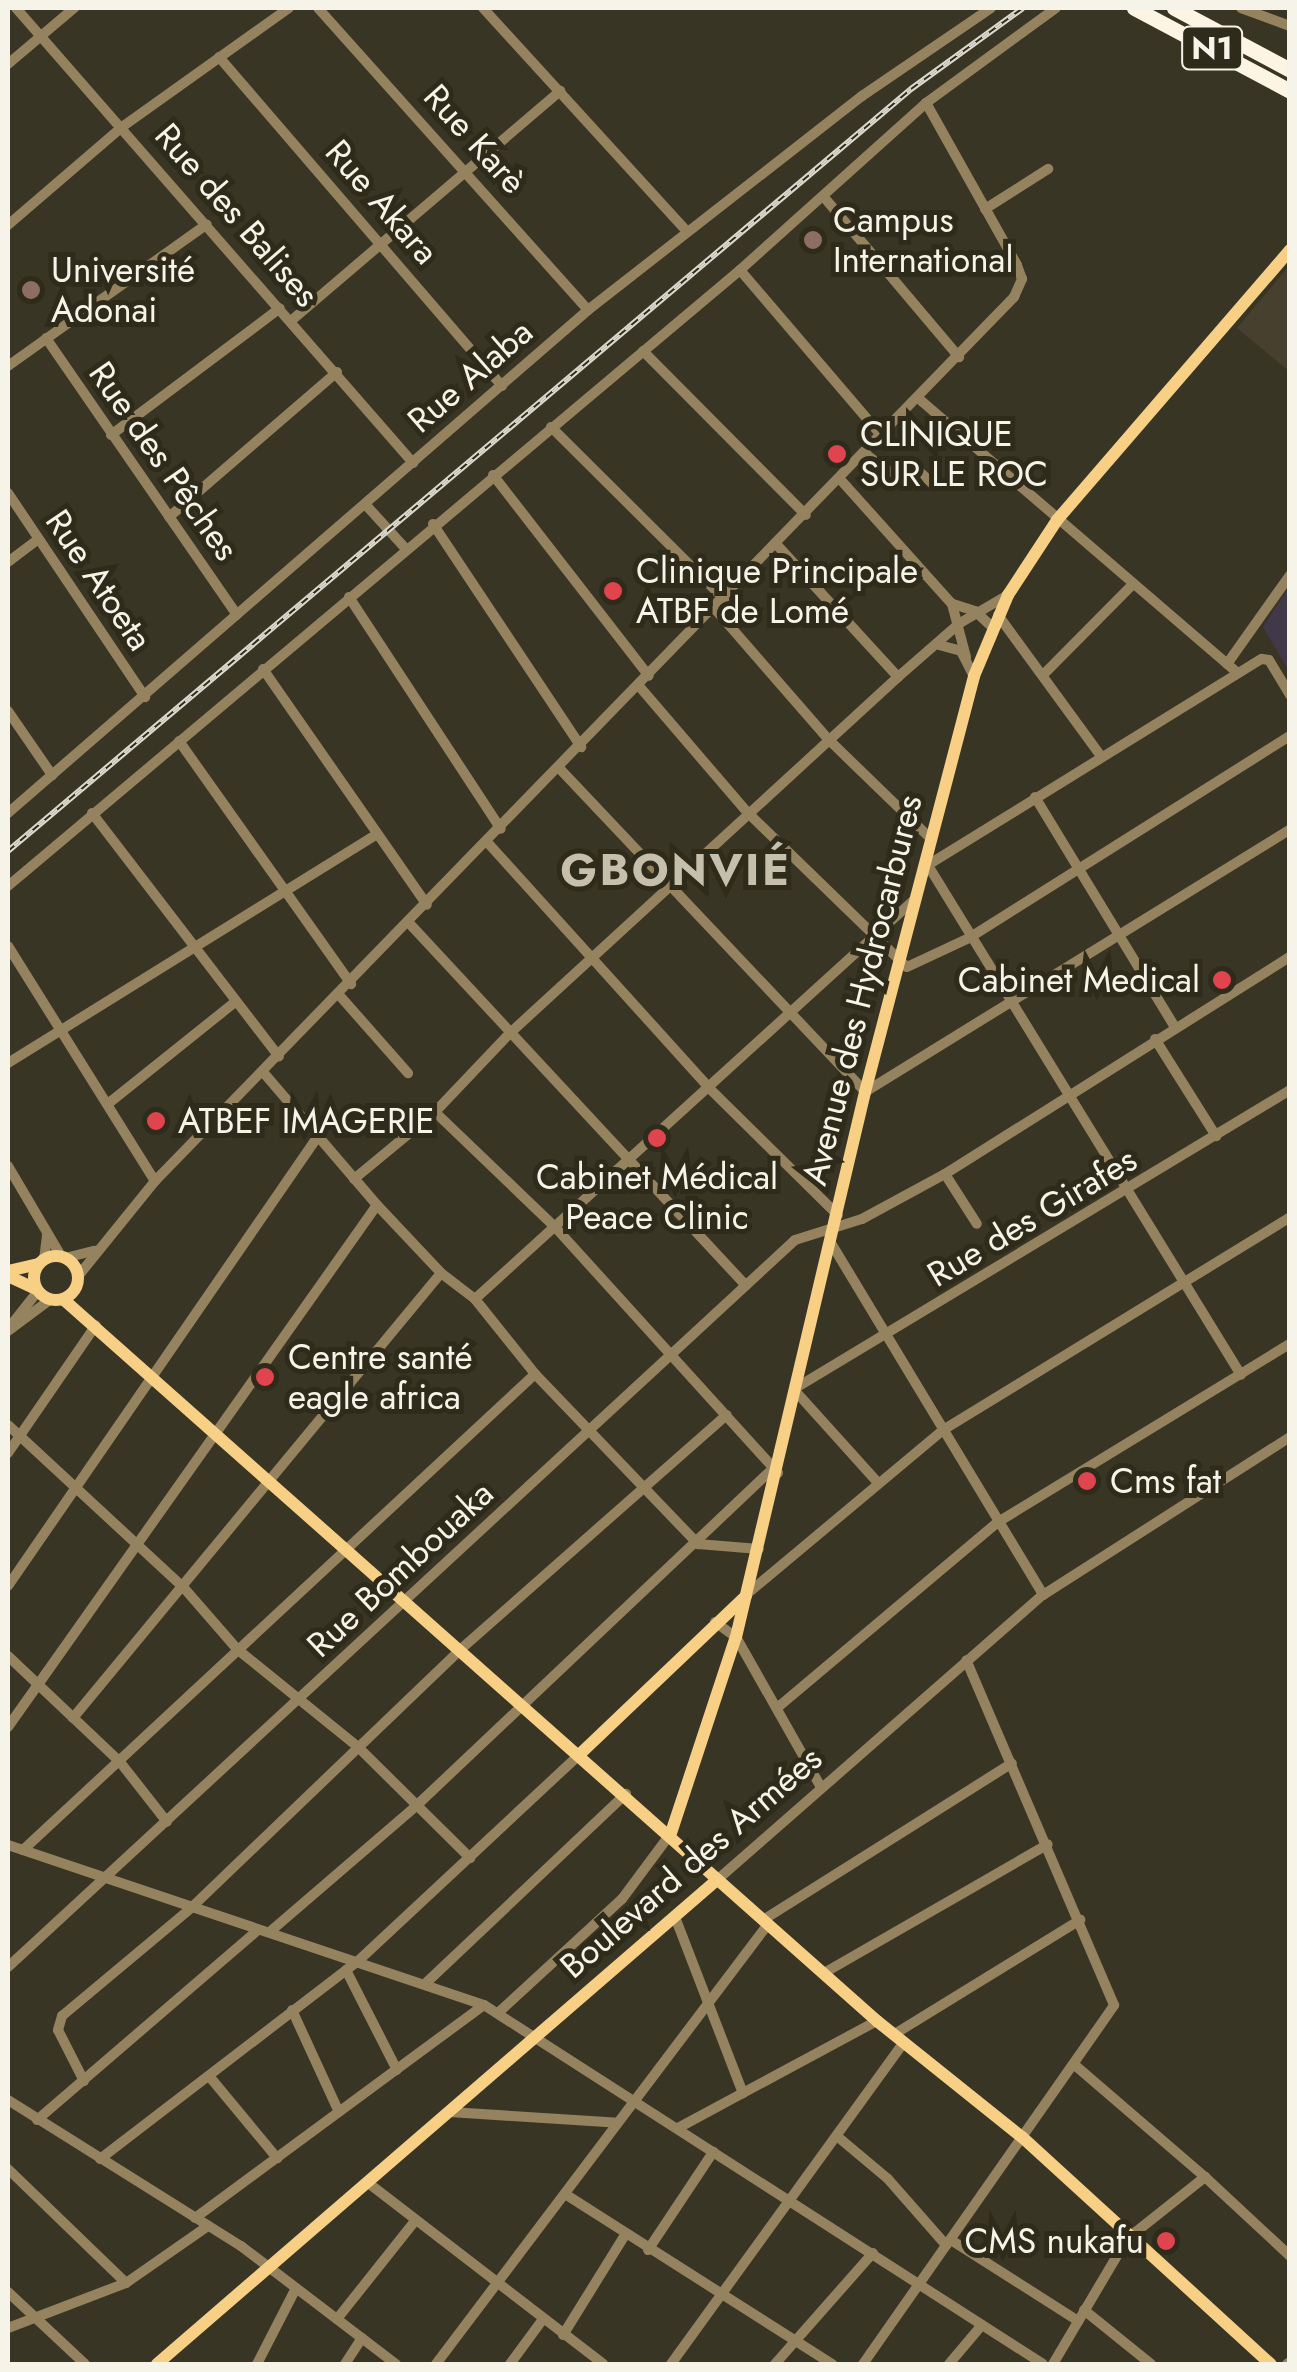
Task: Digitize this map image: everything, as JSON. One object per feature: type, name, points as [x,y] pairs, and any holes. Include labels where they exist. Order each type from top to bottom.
[{"type":"highway","name":"N1","points":[[1134,8],[1290,91]]},
{"type":"highway","name":"N1","points":[[1174,8],[1290,70]]},
{"type":"main road","name":"Avenue des Hydrocarbures","points":[[670,1833],[748,1594],[799,1390],[865,1092],[974,676],[1008,594],[1057,520],[1290,250]]},
{"type":"main road","points":[[8,1274],[63,1257],[78,1281],[93,1321]]},
{"type":"main road","points":[[37,1290],[41,1262]]},
{"type":"main road","points":[[8,1274],[93,1321],[150,1379],[266,1484],[461,1648],[877,2021],[1022,2137],[1128,2238],[1271,2364]]},
{"type":"main road","points":[[57,1299],[78,1281]]},
{"type":"main road","points":[[580,1754],[748,1594]]},
{"type":"main road","name":"Boulevard des Armées","points":[[156,2364],[716,1880]]},
{"type":"street","name":"Rue des Balises","points":[[16,8],[413,463]]},
{"type":"street","points":[[8,64],[74,8]]},
{"type":"street","points":[[8,226],[122,127],[289,8]]},
{"type":"street","name":"Rue Karè","points":[[318,8],[467,168],[588,310]]},
{"type":"street","points":[[483,8],[686,230]]},
{"type":"street","name":"Rue Alaba","points":[[8,813],[588,310],[686,230],[991,8]]},
{"type":"street","points":[[8,886],[433,524],[740,270],[926,103],[1056,8]]},
{"type":"street","points":[[1241,8],[1290,26]]},
{"type":"street","name":"Rue Akara","points":[[219,57],[502,386]]},
{"type":"street","points":[[292,320],[560,91]]},
{"type":"street","points":[[78,1281],[94,1252],[155,1182],[959,357],[1021,286],[1018,265],[926,103]]},
{"type":"street","points":[[986,209],[1048,169]]},
{"type":"street","points":[[823,196],[959,357]]},
{"type":"street","points":[[8,366],[207,224]]},
{"type":"street","points":[[740,270],[882,436]]},
{"type":"street","points":[[111,435],[280,308]]},
{"type":"street","name":"Rue des Pêches","points":[[46,338],[236,615]]},
{"type":"street","points":[[643,351],[806,514]]},
{"type":"street","points":[[168,517],[337,372]]},
{"type":"street","points":[[918,398],[1237,672]]},
{"type":"street","points":[[552,427],[724,598]]},
{"type":"street","points":[[864,453],[890,472],[913,466],[934,485]]},
{"type":"street","points":[[494,475],[649,676]]},
{"type":"street","points":[[838,478],[952,604],[974,676]]},
{"type":"street","name":"Rue Atoeta","points":[[8,493],[145,697]]},
{"type":"street","points":[[365,504],[405,548]]},
{"type":"street","points":[[433,524],[581,747]]},
{"type":"street","points":[[8,562],[38,539]]},
{"type":"street","points":[[777,545],[898,677]]},
{"type":"street","points":[[1227,664],[1290,574]]},
{"type":"street","points":[[1042,675],[1132,585]]},
{"type":"street","points":[[354,1179],[435,1112],[509,1034],[596,959],[898,677],[960,623],[1008,594]]},
{"type":"street","points":[[349,597],[500,830]]},
{"type":"street","points":[[952,604],[996,622],[1042,675],[1100,756]]},
{"type":"street","points":[[714,609],[829,740],[929,837]]},
{"type":"street","points":[[939,645],[966,657]]},
{"type":"street","points":[[1241,1375],[925,867],[1237,672],[1267,658],[1290,695]]},
{"type":"street","points":[[263,670],[427,905]]},
{"type":"street","points":[[640,686],[748,813],[898,964],[916,966],[969,938],[1290,736]]},
{"type":"street","points":[[8,710],[52,775]]},
{"type":"street","points":[[179,741],[351,984]]},
{"type":"street","points":[[560,768],[865,1092],[1290,830]]},
{"type":"street","points":[[1035,797],[1175,1027]]},
{"type":"street","points":[[92,813],[278,1056]]},
{"type":"street","points":[[8,1062],[377,834]]},
{"type":"street","points":[[488,843],[709,1088],[837,1219]]},
{"type":"street","points":[[475,1299],[914,900]]},
{"type":"street","points":[[410,923],[744,1284]]},
{"type":"street","points":[[8,946],[110,1103],[155,1182]]},
{"type":"street","name":"Rue Bombouaka","points":[[8,1966],[108,1878],[802,1234],[837,1219],[862,1219],[945,1174],[1290,957]]},
{"type":"street","points":[[340,996],[408,1072]]},
{"type":"street","points":[[110,1103],[235,1002]]},
{"type":"street","points":[[1156,1039],[1216,1136]]},
{"type":"street","points":[[263,1072],[316,1139],[377,1206],[440,1273],[475,1299],[535,1374],[698,1544],[759,1549]]},
{"type":"street","name":"Rue des Girafes","points":[[799,1390],[1128,1194],[1290,1090]]},
{"type":"street","points":[[272,1930],[415,1807],[520,1702],[776,1471],[556,1227],[435,1112]]},
{"type":"street","points":[[8,1586],[316,1139]]},
{"type":"street","points":[[8,1166],[63,1257],[94,1252]]},
{"type":"street","points":[[945,1174],[978,1224]]},
{"type":"street","points":[[8,1726],[211,1434],[377,1206]]},
{"type":"street","points":[[748,1594],[943,1430],[1290,1218]]},
{"type":"street","points":[[41,1262],[46,1229]]},
{"type":"street","points":[[831,1243],[1043,1595]]},
{"type":"street","points":[[73,1718],[440,1273]]},
{"type":"street","points":[[8,1331],[37,1290]]},
{"type":"street","points":[[8,1331],[57,1299]]},
{"type":"street","points":[[8,1453],[93,1321]]},
{"type":"street","points":[[777,1708],[998,1522],[1290,1344]]},
{"type":"street","points":[[23,1850],[535,1374]]},
{"type":"street","points":[[799,1390],[878,1483]]},
{"type":"street","points":[[84,2081],[58,2022],[191,1908],[461,1648],[726,1416]]},
{"type":"street","points":[[8,1425],[184,1588],[237,1649],[298,1702],[358,1746],[470,1858]]},
{"type":"street","name":"Boulevard des Armées","points":[[716,1880],[1043,1595],[1290,1437]]},
{"type":"street","points":[[716,1622],[736,1637],[821,1787]]},
{"type":"street","points":[[8,1656],[120,1762],[168,1822]]},
{"type":"street","points":[[863,2364],[1075,2064],[1114,1999],[966,1660]]},
{"type":"street","points":[[100,2159],[357,1962],[580,1754]]},
{"type":"street","points":[[436,2364],[709,2006],[765,1922],[1012,1763]]},
{"type":"street","points":[[428,1982],[626,1794]]},
{"type":"street","points":[[498,2013],[622,1899],[670,1833]]},
{"type":"street","points":[[824,1973],[1048,1844]]},
{"type":"street","points":[[8,1845],[258,1930],[272,1930],[357,1962],[428,1982],[498,2013],[1044,2364]]},
{"type":"street","points":[[674,1918],[742,2094]]},
{"type":"street","points":[[671,2364],[838,2137],[898,2039],[1080,1920]]},
{"type":"street","points":[[38,2120],[258,1930]]},
{"type":"street","points":[[346,1970],[397,2070]]},
{"type":"street","points":[[196,2218],[484,2006]]},
{"type":"street","points":[[292,2010],[338,2112]]},
{"type":"street","points":[[678,2128],[877,2021]]},
{"type":"street","points":[[1075,2064],[1205,2176],[1290,2256]]},
{"type":"street","points":[[209,2076],[277,2158]]},
{"type":"street","points":[[8,2100],[208,2226],[396,2364]]},
{"type":"street","points":[[450,2112],[618,2123]]},
{"type":"street","points":[[838,2137],[888,2179],[948,2242],[1081,2316],[1151,2364]]},
{"type":"street","points":[[648,2250],[712,2152]]},
{"type":"street","points":[[8,2170],[126,2284]]},
{"type":"street","points":[[1052,2364],[1128,2238],[1205,2176]]},
{"type":"street","points":[[366,2182],[603,2364]]},
{"type":"street","points":[[565,2194],[721,2298],[832,2364]]},
{"type":"street","points":[[336,2319],[415,2221]]},
{"type":"street","points":[[8,2328],[39,2320],[126,2284],[208,2226]]},
{"type":"street","points":[[563,2334],[625,2234]]},
{"type":"street","points":[[775,2364],[873,2253]]},
{"type":"street","points":[[257,2364],[296,2288]]},
{"type":"street","points":[[8,2292],[85,2364]]},
{"type":"street","points":[[510,2364],[543,2320]]},
{"type":"street","points":[[949,2364],[982,2326]]},
{"type":"street","points":[[344,2364],[362,2338]]},
{"type":"street","points":[[580,2364],[588,2354]]},
{"type":"shaded area","points":[[1289,266],[1289,371],[1237,328]]},
{"type":"shaded area","points":[[1289,587],[1289,671],[1263,627]]},
{"type":"railway","points":[[8,851],[911,89],[1023,8]]},
{"type":"place","name":"Campus International","points":[[813,240]]},
{"type":"place","name":"Université Adonai","points":[[31,290]]},
{"type":"place","name":"CLINIQUE SUR LE ROC","points":[[837,454]]},
{"type":"place","name":"Clinique Principale ATBF de Lomé","points":[[613,591]]},
{"type":"place","name":"Cabinet Medical","points":[[1222,980]]},
{"type":"place","name":"ATBEF IMAGERIE","points":[[156,1121]]},
{"type":"place","name":"Cabinet Médical Peace Clinic","points":[[657,1138]]},
{"type":"place","name":"Centre santé eagle africa","points":[[265,1377]]},
{"type":"place","name":"Cms fat","points":[[1087,1481]]},
{"type":"place","name":"CMS nukafu","points":[[1166,2241]]},
{"type":"district","name":"GBONVIÉ","points":[[676,870]]}]
